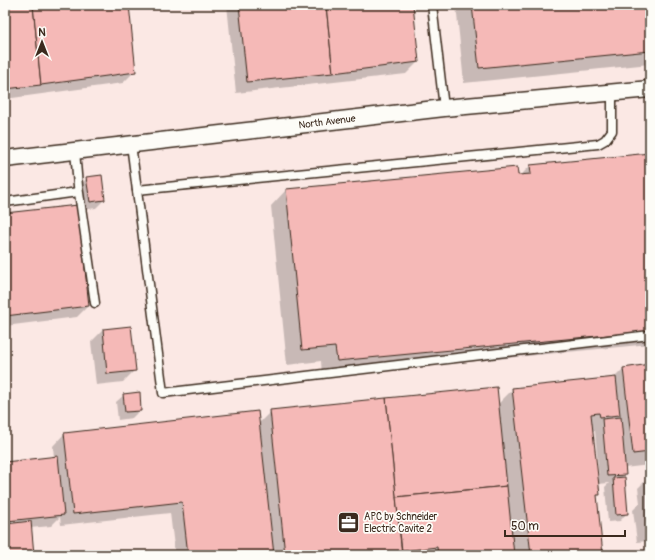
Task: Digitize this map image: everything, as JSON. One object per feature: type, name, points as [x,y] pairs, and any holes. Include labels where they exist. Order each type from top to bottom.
[{"type":"street","name":"North Avenue","points":[[5,159],[444,108],[650,89]]},
{"type":"lane","points":[[432,5],[444,108]]},
{"type":"lane","points":[[137,190],[598,144],[605,140],[612,131],[612,92]]},
{"type":"lane","points":[[131,144],[163,393],[650,335]]},
{"type":"lane","points":[[76,151],[78,192],[95,303]]},
{"type":"lane","points":[[5,202],[78,192]]},
{"type":"shaded area","points":[[5,5],[650,5],[650,555],[5,555]]},
{"type":"building","points":[[5,5],[33,5],[41,85],[5,89]]},
{"type":"building","points":[[33,5],[129,5],[136,72],[41,85]]},
{"type":"building","points":[[239,5],[326,5],[333,73],[247,82]]},
{"type":"building","points":[[326,5],[413,5],[419,62],[333,73]]},
{"type":"building","points":[[472,5],[650,5],[650,51],[479,68]]},
{"type":"building","points":[[650,153],[650,331],[337,361],[335,347],[302,350],[286,189],[517,167],[518,175],[531,174],[530,165]]},
{"type":"building","points":[[102,175],[105,200],[90,202],[86,177]]},
{"type":"building","points":[[78,205],[89,306],[5,316],[5,213]]},
{"type":"building","points":[[131,326],[136,371],[107,374],[103,329]]},
{"type":"building","points":[[650,364],[650,452],[633,454],[623,368]]},
{"type":"building","points":[[616,377],[620,415],[600,417],[599,413],[591,414],[600,495],[597,495],[603,555],[531,555],[512,388]]},
{"type":"building","points":[[497,387],[507,486],[396,497],[386,398]]},
{"type":"building","points":[[140,392],[141,411],[125,412],[123,394]]},
{"type":"building","points":[[386,398],[402,555],[285,555],[270,410]]},
{"type":"building","points":[[258,411],[274,555],[188,555],[182,502],[73,514],[64,433]]},
{"type":"building","points":[[621,417],[626,475],[607,476],[602,419]]},
{"type":"building","points":[[58,456],[64,515],[7,521],[5,500],[5,462]]},
{"type":"building","points":[[625,477],[628,514],[616,515],[613,478]]},
{"type":"building","points":[[507,486],[514,555],[438,555],[437,547],[402,551],[396,497]]},
{"type":"building","points":[[5,519],[6,524],[31,521],[34,555],[5,555]]},
{"type":"place","name":"APC by Schneider Electric Cavite 2","points":[[349,522]]}]
